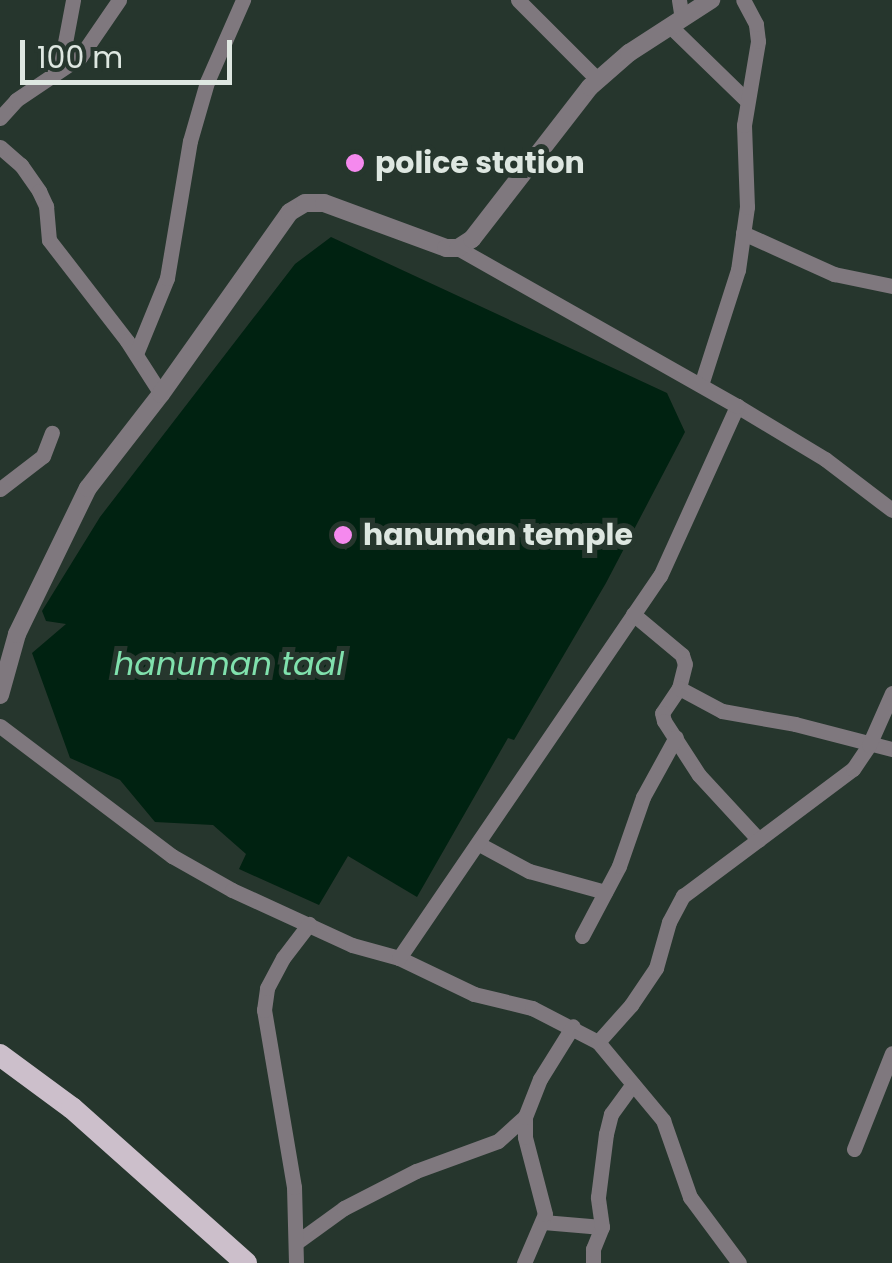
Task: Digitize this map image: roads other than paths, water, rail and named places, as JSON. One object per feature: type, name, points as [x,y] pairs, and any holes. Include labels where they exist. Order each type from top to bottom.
[{"type":"main road","points":[[0,1055],[72,1108],[246,1263]]},
{"type":"street","points":[[60,69],[72,0]]},
{"type":"street","points":[[0,118],[16,100],[94,43],[119,0]]},
{"type":"street","points":[[136,354],[167,278],[190,141],[207,82],[243,0]]},
{"type":"street","points":[[518,0],[598,80]]},
{"type":"street","points":[[674,24],[679,0]]},
{"type":"street","points":[[458,248],[472,239],[598,80],[711,0]]},
{"type":"street","points":[[701,386],[738,270],[743,233],[748,171],[746,100],[758,40],[756,24],[742,0]]},
{"type":"street","points":[[674,24],[746,100]]},
{"type":"street","points":[[0,147],[21,164],[46,206],[48,240],[136,354],[161,394]]},
{"type":"street","points":[[0,695],[17,634],[88,488],[161,394],[276,228],[305,203],[324,203],[446,248],[458,248],[737,406],[825,460],[892,510]]},
{"type":"street","points":[[743,233],[834,274],[892,286]]},
{"type":"street","points":[[399,958],[660,576],[737,406]]},
{"type":"street","points":[[0,489],[43,456],[52,434]]},
{"type":"street","points":[[633,614],[682,655],[685,672],[662,713],[699,775],[759,840]]},
{"type":"street","points":[[679,688],[722,711],[795,724],[892,749]]},
{"type":"street","points":[[598,1042],[632,1005],[656,968],[683,896],[853,768],[869,745],[892,693]]},
{"type":"street","points":[[0,726],[172,856],[232,890],[352,945],[399,958],[474,994],[532,1008],[598,1042],[670,1134],[682,1177],[704,1220],[739,1263]]},
{"type":"street","points":[[582,936],[605,892],[643,797],[676,738]]},
{"type":"street","points":[[478,844],[529,871],[605,892]]},
{"type":"street","points":[[296,1263],[294,1187],[264,1010],[267,988],[283,958],[309,924]]},
{"type":"street","points":[[297,1242],[344,1208],[416,1171],[498,1141],[525,1117],[540,1079],[573,1026]]},
{"type":"street","points":[[854,1149],[892,1054]]},
{"type":"street","points":[[593,1263],[593,1249],[602,1227],[598,1197],[606,1134],[612,1114],[633,1084]]},
{"type":"street","points":[[524,1263],[543,1222],[544,1202],[532,1168],[525,1117]]},
{"type":"street","points":[[543,1222],[602,1227]]},
{"type":"water","name":"hanuman taal","points":[[331,237],[667,393],[685,432],[606,583],[514,740],[508,738],[417,897],[348,856],[319,905],[239,869],[246,854],[213,825],[155,822],[120,780],[70,758],[32,653],[66,624],[46,621],[42,611],[100,517],[295,264]],"holes":[[[341,523],[357,534],[346,550],[331,540]]]},
{"type":"place","name":"police station","points":[[355,163]]},
{"type":"place","name":"hanuman temple","points":[[343,535]]}]
